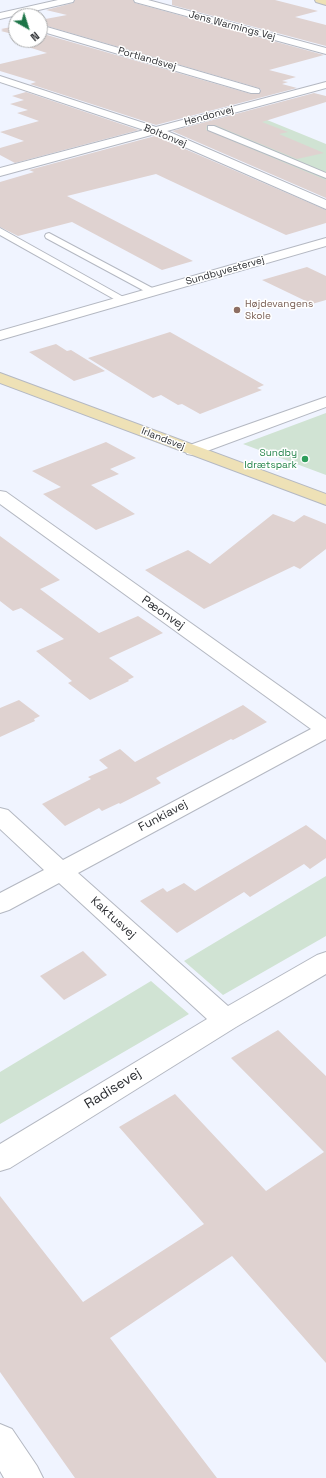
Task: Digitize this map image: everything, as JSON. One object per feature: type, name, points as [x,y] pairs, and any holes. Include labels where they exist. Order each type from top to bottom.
[{"type":"street","points":[[0,16],[70,0]]},
{"type":"street","name":"Jens Warmings Vej","points":[[138,0],[326,52]]},
{"type":"street","name":"Portlandsvej","points":[[48,30],[255,91]]},
{"type":"street","name":"Boltonvej","points":[[0,79],[155,130],[326,205]]},
{"type":"street","name":"Hendonvej","points":[[0,172],[17,166],[326,85]]},
{"type":"street","points":[[0,160],[17,166]]},
{"type":"street","name":"Sundbyvestervej","points":[[0,336],[326,242]]},
{"type":"street","points":[[0,322],[15,332]]},
{"type":"street","name":"Irlandsvej","points":[[0,378],[326,500]]},
{"type":"street","points":[[193,450],[326,402]]},
{"type":"street","name":"Pæonvej","points":[[0,496],[326,729]]},
{"type":"street","name":"Funkiavej","points":[[0,904],[326,729]]},
{"type":"street","name":"Kaktusvej","points":[[0,816],[226,1020]]},
{"type":"street","name":"Radisevej","points":[[0,1158],[226,1020],[326,962]]},
{"type":"street","points":[[0,1441],[25,1478]]},
{"type":"lane","points":[[210,128],[326,176]]},
{"type":"lane","points":[[0,231],[124,301]]},
{"type":"lane","points":[[49,236],[153,292]]},
{"type":"green space","points":[[250,113],[326,144],[326,194],[190,129]]},
{"type":"green space","name":"Sundby Idrætspark","points":[[326,413],[326,475],[243,444]]},
{"type":"green space","points":[[326,876],[326,936],[223,995],[184,961]]},
{"type":"green space","points":[[151,981],[189,1014],[0,1124],[0,1072]]},
{"type":"building","points":[[75,0],[133,0],[135,3],[324,55],[269,70],[296,77],[282,81],[288,82],[282,84],[297,88],[156,125],[30,84],[36,82],[0,71],[0,64],[47,53],[31,48],[48,48],[48,35],[251,94],[259,94],[261,90],[259,88],[48,26],[48,19],[67,15],[48,9],[73,3]]},
{"type":"building","points":[[172,0],[275,0],[318,11],[295,17],[326,25],[326,46],[172,5]]},
{"type":"building","points":[[8,28],[8,33],[1,31],[3,30],[1,29]]},
{"type":"building","points":[[26,92],[139,130],[15,163],[0,155],[0,148],[24,141],[0,132],[39,121],[17,113],[28,110],[10,104],[24,100],[12,96]]},
{"type":"building","points":[[314,93],[326,96],[326,102],[262,122],[288,132],[279,134],[324,153],[297,159],[215,125],[207,125],[206,130],[326,180],[326,198],[172,131]]},
{"type":"building","points":[[155,136],[326,210],[326,223],[286,235],[156,174],[67,196],[193,261],[162,270],[72,222],[18,236],[0,227],[0,182],[34,172],[29,170]]},
{"type":"building","points":[[307,267],[326,276],[326,300],[312,304],[262,280]]},
{"type":"building","points":[[170,332],[264,385],[257,388],[262,390],[200,414],[182,404],[178,405],[161,395],[153,398],[88,358]]},
{"type":"building","points":[[56,344],[67,351],[71,350],[105,371],[74,381],[29,352]]},
{"type":"building","points":[[106,442],[136,458],[110,469],[119,474],[91,485],[135,514],[96,530],[43,494],[61,487],[32,471]]},
{"type":"building","points":[[273,514],[294,522],[304,515],[326,524],[326,549],[300,569],[294,566],[204,609],[145,570],[188,550],[210,564]]},
{"type":"building","points":[[0,536],[60,580],[40,589],[99,633],[138,616],[163,633],[109,658],[134,677],[128,680],[129,681],[90,700],[68,683],[72,681],[36,651],[64,639],[21,608],[13,611],[0,601]]},
{"type":"building","points":[[19,700],[40,716],[34,719],[35,721],[0,737],[0,708]]},
{"type":"building","points":[[243,705],[267,722],[156,778],[161,783],[120,804],[119,803],[102,811],[99,808],[65,826],[42,804],[91,779],[88,777],[108,768],[99,760],[120,749],[135,762]]},
{"type":"building","points":[[306,825],[326,840],[326,858],[310,869],[304,864],[250,897],[244,892],[177,933],[140,901],[163,888],[167,892],[184,883],[195,891]]},
{"type":"building","points":[[83,951],[107,975],[64,1000],[40,976]]},
{"type":"building","points":[[278,1030],[326,1076],[326,1363],[232,1256],[110,1338],[217,1478],[75,1478],[0,1372],[0,1196],[83,1302],[204,1224],[119,1127],[175,1094],[266,1191],[324,1152],[231,1058]]},
{"type":"place","name":"Højdevangens Skole","points":[[237,310]]},
{"type":"place","name":"Sundby Idrætspark","points":[[305,459]]}]
